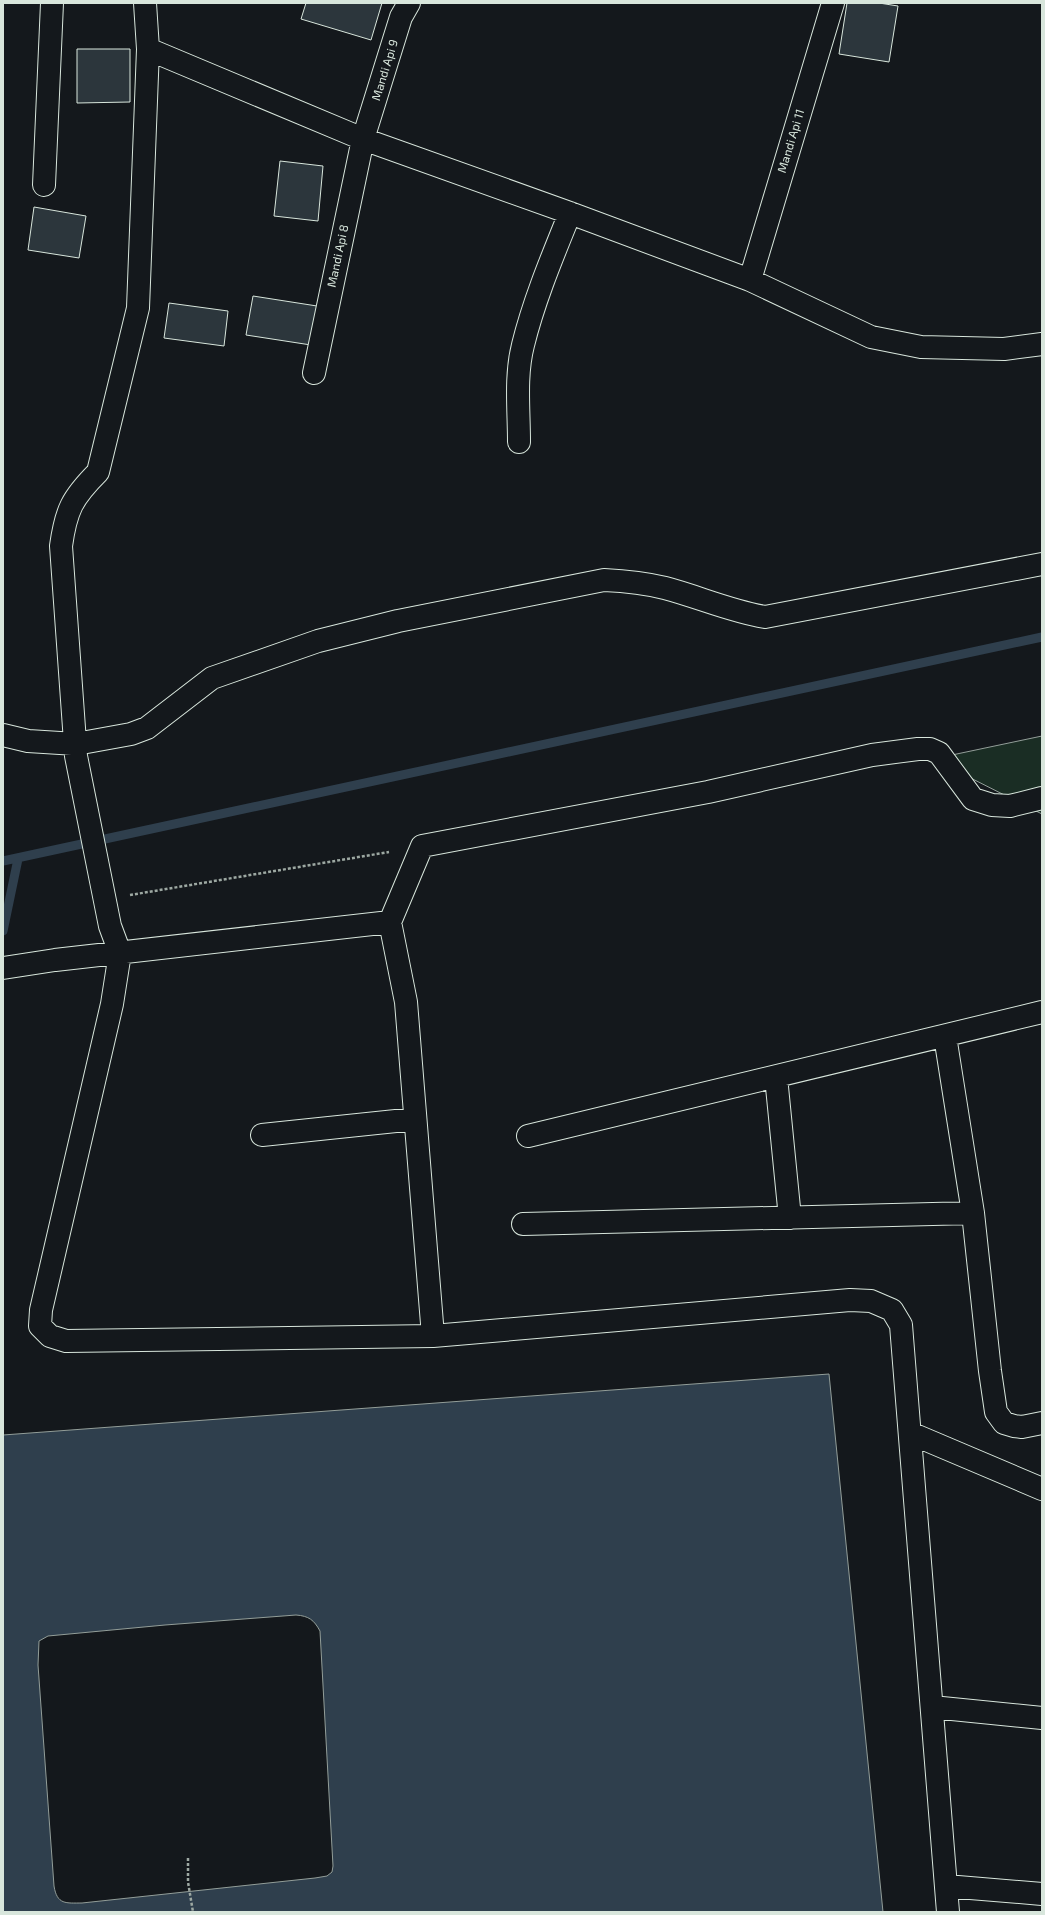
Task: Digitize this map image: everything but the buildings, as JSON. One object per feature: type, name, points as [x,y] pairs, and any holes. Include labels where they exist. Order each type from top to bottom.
[{"type":"street","points":[[44,185],[52,3]]},
{"type":"street","points":[[145,3],[148,49],[138,308],[98,472],[82,488],[68,509],[64,522],[61,546],[76,750],[104,899],[110,926],[120,953],[110,1012],[41,1310],[40,1326],[50,1336],[66,1341],[433,1336],[850,1300],[871,1301],[892,1310],[900,1325],[948,1912]]},
{"type":"street","name":"Mandi Api 9","points":[[363,139],[401,17],[409,3]]},
{"type":"street","name":"Mandi Api 11","points":[[750,280],[833,3]]},
{"type":"street","points":[[148,49],[363,139],[570,212],[750,280],[871,337],[921,347],[1004,349],[1042,344]]},
{"type":"street","name":"Mandi Api 8","points":[[314,373],[363,139]]},
{"type":"street","points":[[519,442],[518,378],[522,345],[550,262],[570,212]]},
{"type":"street","points":[[3,735],[76,750],[147,728],[199,686],[212,678],[318,641],[398,621],[604,580],[637,582],[742,613],[765,617],[1042,564]]},
{"type":"street","points":[[433,1336],[406,1002],[390,922],[422,846],[708,792],[872,755],[918,748],[930,749],[939,753],[973,799],[992,805],[1010,806],[1042,798]]},
{"type":"street","points":[[3,968],[55,960],[390,922]]},
{"type":"street","points":[[528,1136],[1042,1012]]},
{"type":"street","points":[[945,1036],[973,1213],[996,1412],[1004,1423],[1014,1426],[1022,1427],[1042,1423]]},
{"type":"street","points":[[776,1077],[790,1218]]},
{"type":"street","points":[[262,1135],[415,1119]]},
{"type":"street","points":[[523,1224],[973,1213]]},
{"type":"street","points":[[910,1434],[1042,1489]]},
{"type":"street","points":[[932,1708],[1042,1718]]},
{"type":"street","points":[[946,1886],[1042,1894]]},
{"type":"path","points":[[104,899],[422,846]]},
{"type":"path","points":[[188,1858],[188,1882],[193,1912]]},
{"type":"green space","points":[[1042,736],[1042,814],[933,759]]},
{"type":"water","points":[[829,1374],[883,1912],[3,1912],[3,1435]],"holes":[[[296,1615],[311,1619],[320,1631],[333,1866],[332,1872],[327,1876],[315,1878],[82,1903],[67,1903],[60,1900],[57,1897],[54,1886],[38,1665],[39,1641],[48,1636],[165,1625]]]},
{"type":"waterway","points":[[3,861],[1042,637]]},
{"type":"waterway","points":[[3,931],[18,859]]}]
